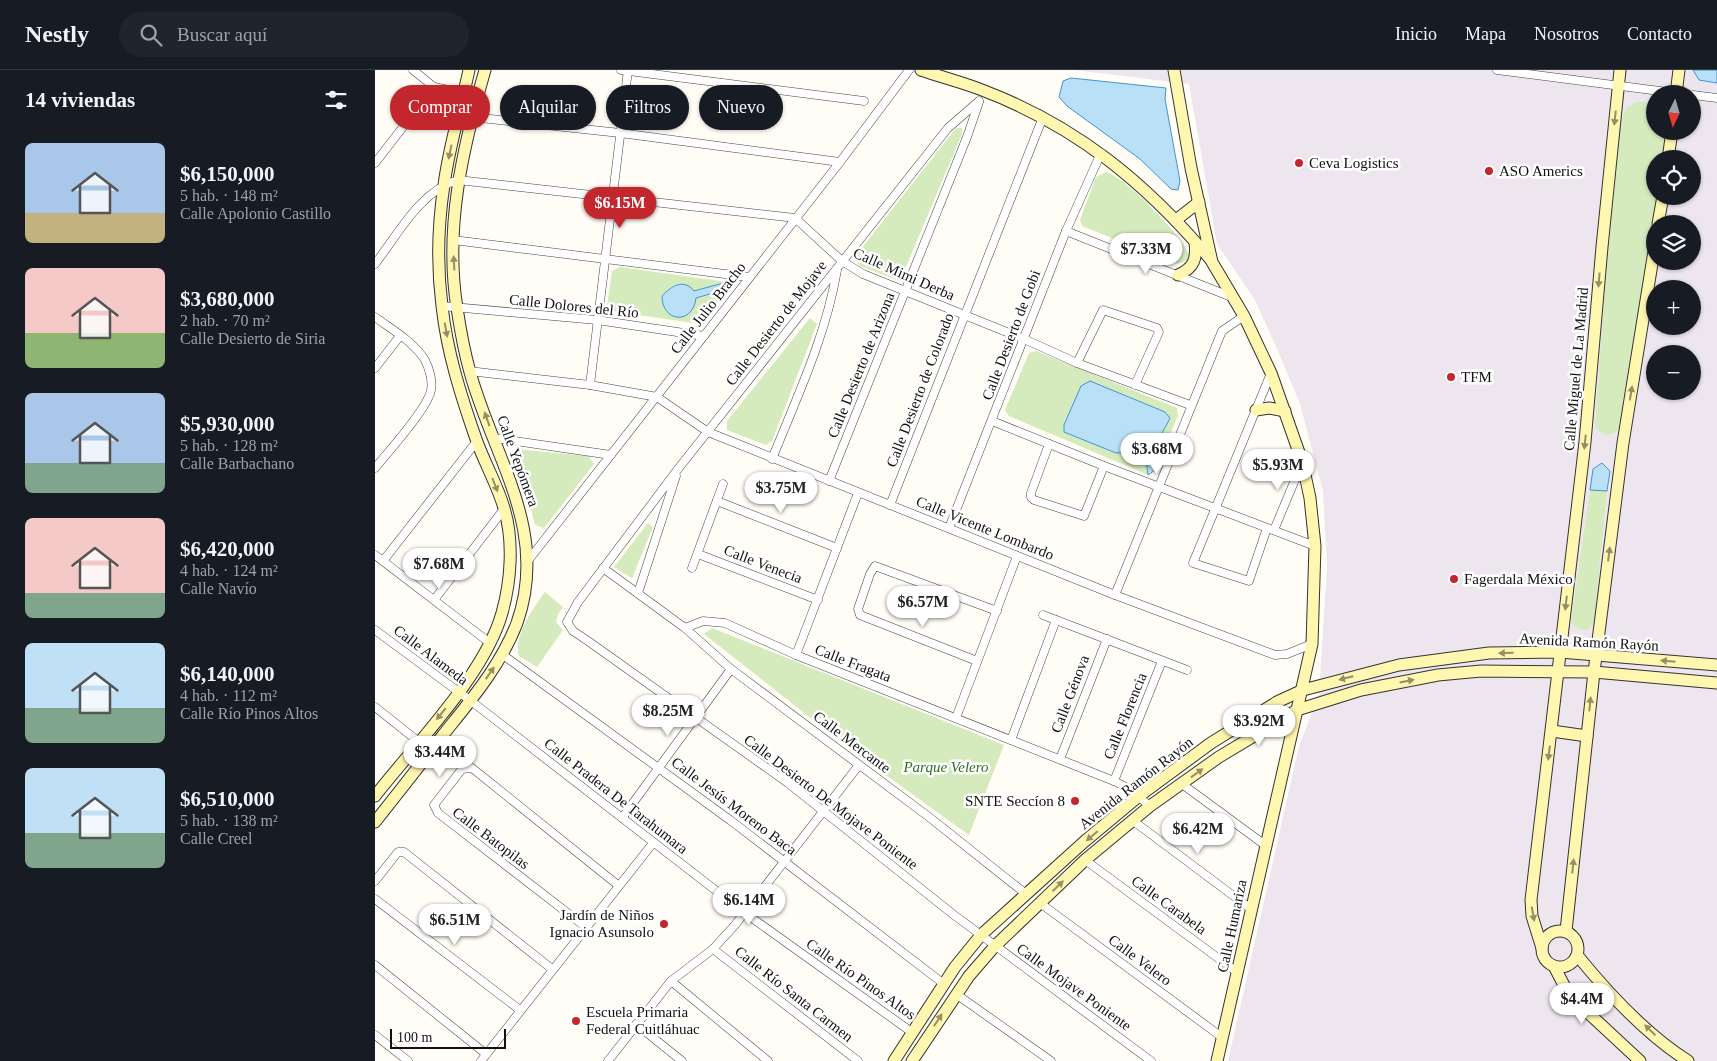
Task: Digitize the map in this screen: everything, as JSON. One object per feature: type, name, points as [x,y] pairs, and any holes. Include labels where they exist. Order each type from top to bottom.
[{"type":"street","points":[[413,70],[432,85]]},
{"type":"street","name":"Calle Yepómera","points":[[466,85],[469,70]]},
{"type":"street","name":"Calle Yepómera","points":[[481,85],[485,70]]},
{"type":"street","points":[[590,384],[626,70],[865,101]]},
{"type":"street","name":"Calle Julio Bracho","points":[[527,562],[840,162],[909,70]]},
{"type":"street","points":[[921,70],[981,95],[1043,117],[1101,152],[1130,175],[1176,220],[1212,262]]},
{"type":"street","points":[[1175,70],[1212,262]]},
{"type":"street","points":[[1497,70],[1646,89]]},
{"type":"street","name":"Calle Miguel de La Madrid","points":[[1542,948],[1531,908],[1585,442],[1602,247],[1621,70]]},
{"type":"street","points":[[1679,70],[1679,85]]},
{"type":"street","name":"Calle Desierto de Mojave","points":[[603,568],[707,432],[948,128],[981,95]]},
{"type":"street","name":"Calle Desierto de Arizona","points":[[829,481],[967,137],[981,95]]},
{"type":"street","points":[[1701,96],[1717,98]]},
{"type":"street","name":"Calle Desierto de Colorado","points":[[890,505],[1043,117]]},
{"type":"street","points":[[490,120],[620,133],[840,162]]},
{"type":"street","points":[[375,163],[401,130]]},
{"type":"street","name":"Calle Yepómera","points":[[377,789],[419,742],[458,692],[490,643],[502,614],[509,568],[509,544],[504,509],[477,441],[454,368],[442,306],[439,247],[444,185],[456,130]]},
{"type":"street","name":"Calle Yepómera","points":[[375,822],[471,701],[503,655],[517,621],[527,562],[521,514],[469,371],[457,307],[453,240],[458,180],[469,130]]},
{"type":"street","name":"Calle Desierto de Gobi","points":[[949,528],[1066,231],[1101,152]]},
{"type":"street","points":[[375,264],[429,195],[444,185],[458,180],[795,218]]},
{"type":"street","points":[[1176,220],[1199,202]]},
{"type":"street","name":"Calle Mimi Derba","points":[[795,218],[840,264],[1024,339],[1077,363],[1190,405]]},
{"type":"street","points":[[1066,231],[1234,298]]},
{"type":"street","points":[[453,240],[749,277]]},
{"type":"street","points":[[1178,275],[1193,265],[1196,253],[1195,242]]},
{"type":"street","name":"Calle Humariza","points":[[1212,262],[1244,316],[1271,373],[1285,411],[1302,461],[1310,498],[1315,546],[1312,644],[1217,1061]]},
{"type":"street","points":[[772,459],[820,339],[840,264]]},
{"type":"street","points":[[1566,932],[1594,672],[1623,443],[1651,270]]},
{"type":"street","name":"Calle Dolores del Río","points":[[442,306],[597,320],[704,336]]},
{"type":"street","points":[[1077,363],[1103,310],[1157,328],[1159,332],[1135,385]]},
{"type":"street","points":[[1115,595],[1190,405],[1222,331],[1244,316]]},
{"type":"street","points":[[375,317],[400,336],[424,360],[431,380],[429,397],[375,468]]},
{"type":"street","points":[[375,368],[400,336]]},
{"type":"street","points":[[469,371],[590,384],[657,397]]},
{"type":"street","points":[[1271,373],[1193,558],[1194,564],[1249,581],[1270,529],[1302,461]]},
{"type":"street","name":"Calle Vicente Lombardo","points":[[657,397],[707,432],[1115,595],[1275,655],[1287,654],[1312,644]]},
{"type":"street","points":[[1256,410],[1269,408],[1285,411]]},
{"type":"street","points":[[992,420],[1104,466],[1315,546]]},
{"type":"street","points":[[494,438],[611,455]]},
{"type":"street","points":[[383,561],[477,441]]},
{"type":"street","points":[[1049,444],[1031,493],[1031,497],[1035,500],[1084,516],[1104,466]]},
{"type":"street","points":[[638,593],[678,469]]},
{"type":"street","points":[[692,568],[723,484]]},
{"type":"street","points":[[796,655],[858,493]]},
{"type":"street","points":[[717,501],[837,548]]},
{"type":"street","points":[[434,600],[504,509]]},
{"type":"street","name":"Calle Venecia","points":[[698,554],[818,600]]},
{"type":"street","points":[[375,555],[490,643]]},
{"type":"street","points":[[956,718],[1017,556]]},
{"type":"street","points":[[977,661],[860,614],[859,609],[870,574],[875,566],[997,611]]},
{"type":"street","name":"Calle Mercante","points":[[603,568],[685,628],[731,669],[1026,894]]},
{"type":"street","name":"Calle Desierto De Mojave Poniente","points":[[603,568],[569,614],[567,622],[573,630],[824,810],[981,935]]},
{"type":"street","points":[[1043,615],[1187,670]]},
{"type":"street","points":[[1011,740],[1056,620]]},
{"type":"street","name":"Calle Fragata","points":[[685,628],[703,621],[725,623],[796,655],[1114,781],[1139,796],[1150,806]]},
{"type":"street","name":"Calle Alameda","points":[[375,630],[471,701]]},
{"type":"street","name":"Calle Génova","points":[[1060,759],[1107,639]]},
{"type":"street","name":"Avenida Ramón Rayón","points":[[894,1061],[944,984],[981,935],[1139,796],[1211,743],[1277,702],[1303,690],[1422,661],[1489,653],[1560,652],[1717,665]]},
{"type":"street","name":"Calle Jesús Moreno Baca","points":[[503,655],[786,862],[944,984]]},
{"type":"street","name":"Calle Florencia","points":[[1114,781],[1162,661]]},
{"type":"street","points":[[622,818],[731,669]]},
{"type":"street","name":"Avenida Ramón Rayón","points":[[912,1061],[955,994],[995,946],[1085,860],[1150,806],[1238,744],[1297,710],[1361,690],[1438,675],[1481,671],[1558,670],[1717,683]]},
{"type":"street","name":"Calle Pradera De Tarahumara","points":[[471,701],[653,844],[745,913]]},
{"type":"street","points":[[375,707],[419,742]]},
{"type":"street","points":[[1552,731],[1587,736]]},
{"type":"street","points":[[608,1061],[671,981],[713,949],[745,913],[859,765]]},
{"type":"street","name":"Calle Batopilas","points":[[587,928],[438,814],[435,805],[446,788],[462,769],[472,768],[619,886]]},
{"type":"street","points":[[1182,784],[1265,844]]},
{"type":"street","points":[[1132,820],[1251,909]]},
{"type":"street","points":[[375,965],[483,1058],[653,844]]},
{"type":"street","points":[[375,881],[395,855],[400,851],[404,852],[552,969]]},
{"type":"street","name":"Calle Carabela","points":[[1085,860],[1237,972]]},
{"type":"street","points":[[375,899],[521,1010]]},
{"type":"street","name":"Calle Velero","points":[[1040,903],[1223,1038]]},
{"type":"street","name":"Calle Río Pinos Altos","points":[[745,913],[913,1033]]},
{"type":"street","points":[[1639,1061],[1569,995],[1554,966],[1543,957],[1542,948],[1545,939],[1552,932],[1566,932],[1576,941],[1577,955],[1605,987],[1663,1043],[1688,1061]]},
{"type":"street","name":"Calle Mojave Poniente","points":[[981,935],[1151,1061]]},
{"type":"street","name":"Calle Río Santa Carmen","points":[[713,949],[858,1061]]},
{"type":"street","points":[[1554,966],[1568,965],[1577,955]]},
{"type":"street","points":[[671,981],[768,1061]]},
{"type":"street","points":[[955,994],[1047,1060]]},
{"type":"street","points":[[636,1024],[682,1061]]},
{"type":"street","points":[[375,1035],[408,1061]]},
{"type":"shaded area","points":[[1074,70],[1717,70],[1717,1061],[1228,1061],[1299,746],[1319,695],[1327,566],[1323,491],[1300,404],[1255,300],[1217,244],[1189,84]]},
{"type":"green space","points":[[1635,102],[1646,102],[1646,140],[1664,140],[1663,150],[1646,150],[1646,205],[1656,205],[1655,215],[1646,215],[1646,267],[1619,429],[1606,435],[1597,430],[1595,426],[1610,214],[1621,121],[1626,108]]},
{"type":"green space","points":[[956,128],[962,128],[962,134],[900,281],[860,266],[857,262],[858,253]]},
{"type":"green space","points":[[1106,172],[1127,185],[1153,208],[1185,247],[1190,256],[1186,261],[1177,264],[1082,226],[1080,220],[1096,177]]},
{"type":"green space","points":[[620,267],[727,282],[730,288],[700,324],[611,311],[607,306],[612,271]]},
{"type":"green space","points":[[810,318],[817,324],[772,441],[766,445],[727,430],[727,421]]},
{"type":"green space","points":[[1036,351],[1177,408],[1178,416],[1154,471],[1148,475],[1009,416],[1005,410],[1029,353]]},
{"type":"green space","points":[[516,449],[588,456],[594,464],[544,528],[535,525],[527,494],[511,455]]},
{"type":"green space","points":[[1590,490],[1607,491],[1594,621],[1589,629],[1583,630],[1577,628],[1571,621]]},
{"type":"green space","points":[[648,523],[653,527],[632,578],[614,567]]},
{"type":"green space","points":[[545,592],[563,607],[558,614],[556,622],[563,630],[537,667],[519,656],[518,648],[526,622]]},
{"type":"green space","name":"Parque Velero","points":[[712,628],[1004,745],[969,835],[855,753],[704,634]]},
{"type":"water","points":[[1693,70],[1717,70],[1717,83],[1699,80]]},
{"type":"water","points":[[1071,78],[1166,88],[1165,99],[1180,181],[1178,190],[1171,189],[1140,159],[1067,106],[1059,97],[1063,81]]},
{"type":"water","points":[[727,282],[730,288],[696,298],[694,307],[684,316],[672,316],[663,305],[662,296],[669,289],[678,285],[686,285],[694,291]]},
{"type":"water","points":[[1090,381],[1165,412],[1170,418],[1157,444],[1155,469],[1148,475],[1145,451],[1116,453],[1064,432],[1064,425],[1081,386]]},
{"type":"water","points":[[1602,463],[1610,471],[1607,491],[1590,490],[1593,469]]},
{"type":"place","name":"Ceva Logistics","points":[[1299,163]]},
{"type":"place","name":"ASO Americs","points":[[1489,171]]},
{"type":"place","name":"TFM","points":[[1451,377]]},
{"type":"place","name":"Fagerdala México","points":[[1454,579]]},
{"type":"place","name":"SNTE Seccíon 8","points":[[1075,801]]},
{"type":"place","name":"Jardín de Niños Ignacio Asunsolo","points":[[664,924]]},
{"type":"place","name":"Escuela Primaria Federal Cuitláhuac","points":[[576,1021]]}]
